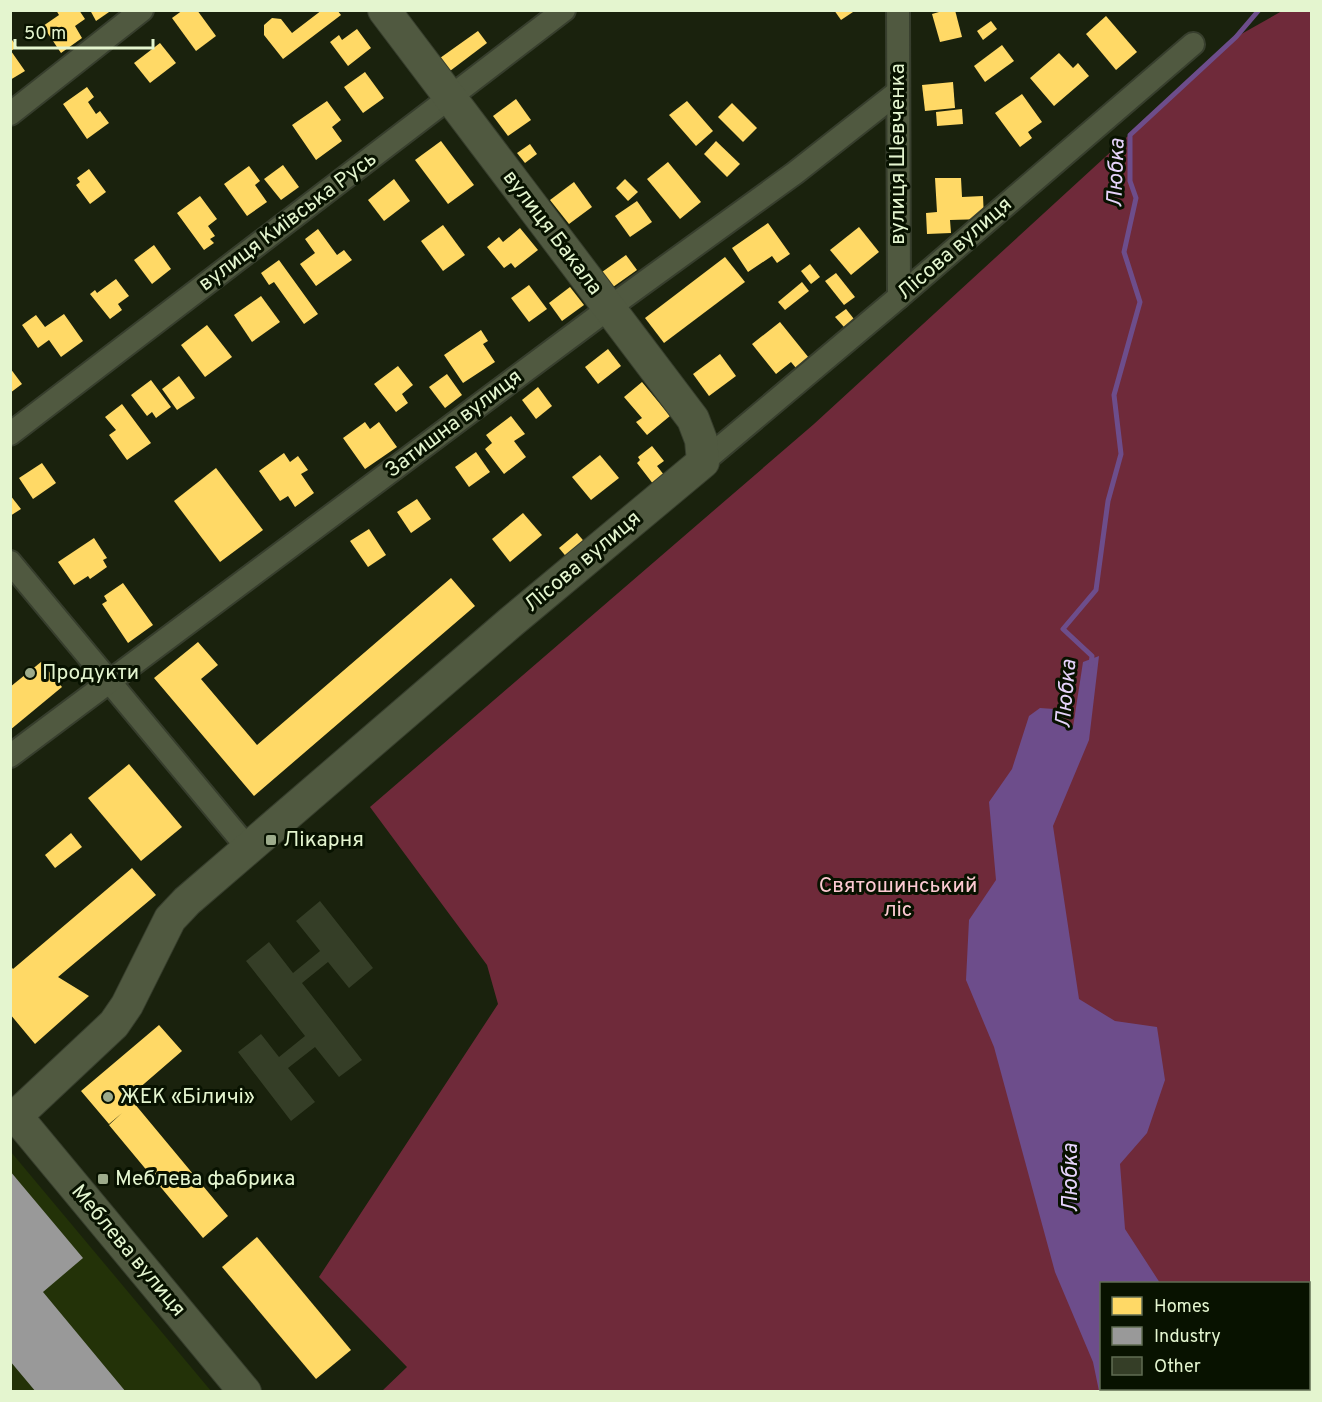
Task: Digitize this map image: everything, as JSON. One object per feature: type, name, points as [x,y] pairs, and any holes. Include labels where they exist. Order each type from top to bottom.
[{"type":"street","points":[[10,114],[142,10]]},
{"type":"street","name":"вулиця Бакала","points":[[384,10],[693,419],[701,440],[703,462]]},
{"type":"street","name":"вулиця Київська Русь","points":[[10,434],[564,10]]},
{"type":"street","name":"вулиця Шевченка","points":[[898,10],[899,297]]},
{"type":"street","name":"Лісова вулиця","points":[[13,1113],[114,1024],[127,1005],[170,919],[187,901],[511,622],[899,297],[1193,44]]},
{"type":"street","name":"Затишна вулиця","points":[[10,756],[609,308],[795,173],[898,92]]},
{"type":"street","points":[[10,562],[247,848]]},
{"type":"street","name":"Меблева вулиця","points":[[13,1113],[245,1392]]},
{"type":"shaded area","points":[[11,1152],[211,1391],[11,1391]]},
{"type":"green space","name":"Святошинський ліс","points":[[1282,11],[1311,11],[1311,1391],[382,1391],[407,1367],[319,1277],[498,1004],[487,965],[370,807],[814,424],[1236,37]]},
{"type":"water","points":[[1099,656],[1089,740],[1053,826],[1079,999],[1115,1021],[1157,1027],[1165,1080],[1147,1133],[1120,1164],[1125,1229],[1159,1282],[1100,1282],[1100,1390],[1224,1391],[1099,1391],[1093,1362],[1055,1272],[994,1047],[966,980],[969,920],[996,880],[989,802],[1012,769],[1029,716],[1040,708],[1054,709],[1073,727],[1083,662]]},
{"type":"building: Homes","points":[[56,10],[79,10],[85,19],[75,26],[82,38],[61,53],[43,26],[59,15]]},
{"type":"building: Homes","points":[[90,10],[112,10],[96,21]]},
{"type":"building: Homes","points":[[183,10],[197,10],[216,36],[196,51],[172,18]]},
{"type":"building: Homes","points":[[322,10],[337,10],[341,15],[283,59],[264,35],[264,25],[272,18],[281,19],[292,33]]},
{"type":"building: Homes","points":[[834,10],[856,10],[841,20]]},
{"type":"building: Homes","points":[[955,10],[962,37],[940,42],[932,14]]},
{"type":"building: Homes","points":[[1106,16],[1137,52],[1116,70],[1086,34]]},
{"type":"building: Homes","points":[[991,21],[997,29],[983,40],[977,31]]},
{"type":"building: Homes","points":[[357,29],[371,48],[348,66],[330,42],[339,35],[342,40]]},
{"type":"building: Homes","points":[[478,31],[487,43],[450,71],[440,58]]},
{"type":"building: Homes","points":[[10,37],[17,47],[11,51],[25,71],[10,80]]},
{"type":"building: Homes","points":[[160,43],[176,63],[150,83],[134,63]]},
{"type":"building: Homes","points":[[1002,45],[1014,61],[985,82],[974,66]]},
{"type":"building: Homes","points":[[1059,53],[1073,68],[1078,63],[1089,76],[1054,106],[1030,78]]},
{"type":"building: Homes","points":[[365,72],[384,98],[363,113],[344,87]]},
{"type":"building: Homes","points":[[953,82],[955,108],[925,111],[922,85]]},
{"type":"building: Homes","points":[[87,87],[94,97],[88,102],[96,114],[100,111],[109,123],[87,139],[63,104]]},
{"type":"building: Homes","points":[[1022,94],[1042,122],[1028,132],[1032,138],[1020,147],[995,113]]},
{"type":"building: Homes","points":[[516,99],[531,120],[508,136],[493,116]]},
{"type":"building: Homes","points":[[327,101],[341,120],[332,127],[342,141],[316,160],[292,125]]},
{"type":"building: Homes","points":[[687,101],[713,131],[696,146],[669,115]]},
{"type":"building: Homes","points":[[732,103],[757,128],[743,142],[718,117]]},
{"type":"building: Homes","points":[[962,109],[963,124],[937,126],[936,112]]},
{"type":"building: Homes","points":[[441,141],[474,185],[448,204],[415,160]]},
{"type":"building: Homes","points":[[716,141],[740,164],[727,177],[704,154]]},
{"type":"building: Homes","points":[[530,144],[537,154],[525,163],[517,153]]},
{"type":"building: Homes","points":[[668,162],[701,202],[680,219],[647,179]]},
{"type":"building: Homes","points":[[283,165],[299,187],[281,200],[264,179]]},
{"type":"building: Homes","points":[[249,166],[260,181],[255,185],[267,202],[247,216],[224,184]]},
{"type":"building: Homes","points":[[89,169],[106,192],[90,204],[76,185],[80,182],[77,178]]},
{"type":"building: Homes","points":[[935,178],[961,178],[962,197],[983,196],[984,219],[950,220],[951,233],[927,234],[926,213],[937,212]]},
{"type":"building: Homes","points":[[394,179],[410,201],[384,221],[368,200]]},
{"type":"building: Homes","points":[[625,179],[638,192],[628,201],[616,188]]},
{"type":"building: Homes","points":[[574,182],[592,207],[569,224],[550,200]]},
{"type":"building: Homes","points":[[200,196],[217,219],[208,226],[215,236],[210,239],[214,243],[204,250],[177,213]]},
{"type":"building: Homes","points":[[637,201],[652,222],[630,237],[615,216]]},
{"type":"building: Homes","points":[[768,223],[790,254],[777,263],[772,256],[748,272],[732,248]]},
{"type":"building: Homes","points":[[443,225],[465,255],[443,271],[421,241]]},
{"type":"building: Homes","points":[[859,227],[879,252],[851,275],[830,250]]},
{"type":"building: Homes","points":[[520,228],[538,250],[515,268],[511,263],[504,268],[487,247],[499,237],[503,242]]},
{"type":"building: Homes","points":[[318,229],[337,255],[344,250],[352,260],[316,286],[300,264],[315,253],[305,239]]},
{"type":"building: Homes","points":[[154,245],[171,269],[152,284],[134,260]]},
{"type":"building: Homes","points":[[626,255],[637,270],[613,287],[602,272]]},
{"type":"building: Homes","points":[[725,257],[745,282],[664,343],[645,318]]},
{"type":"building: Homes","points":[[279,260],[318,314],[304,324],[274,282],[269,285],[261,273]]},
{"type":"building: Homes","points":[[810,264],[820,277],[811,284],[801,271]]},
{"type":"building: Homes","points":[[836,273],[855,297],[844,305],[825,281]]},
{"type":"building: Homes","points":[[116,279],[129,296],[118,304],[122,310],[110,319],[90,294],[95,290],[97,293]]},
{"type":"building: Homes","points":[[802,282],[809,291],[785,310],[778,302]]},
{"type":"building: Homes","points":[[529,285],[547,309],[529,322],[511,298]]},
{"type":"building: Homes","points":[[570,287],[584,305],[562,321],[549,303]]},
{"type":"building: Homes","points":[[261,296],[280,322],[252,342],[234,315]]},
{"type":"building: Homes","points":[[846,309],[854,319],[844,327],[835,317]]},
{"type":"building: Homes","points":[[64,314],[83,341],[61,357],[49,340],[38,348],[22,325],[36,315],[45,327]]},
{"type":"building: Homes","points":[[780,322],[809,358],[796,368],[791,362],[776,374],[752,344]]},
{"type":"building: Homes","points":[[207,325],[232,357],[205,377],[181,345]]},
{"type":"building: Homes","points":[[481,330],[488,341],[483,344],[495,362],[463,383],[444,355]]},
{"type":"building: Homes","points":[[608,349],[621,366],[598,384],[585,367]]},
{"type":"building: Homes","points":[[720,354],[736,376],[709,396],[693,374]]},
{"type":"building: Homes","points":[[398,366],[413,385],[402,394],[408,403],[396,412],[374,384]]},
{"type":"building: Homes","points":[[10,368],[22,384],[10,393]]},
{"type":"building: Homes","points":[[447,374],[462,395],[445,408],[429,387]]},
{"type":"building: Homes","points":[[179,376],[195,398],[177,410],[162,389]]},
{"type":"building: Homes","points":[[151,380],[171,407],[156,418],[152,412],[147,416],[131,395]]},
{"type":"building: Homes","points":[[642,382],[670,416],[647,435],[636,422],[642,418],[624,397]]},
{"type":"building: Homes","points":[[538,387],[552,406],[536,419],[522,400]]},
{"type":"building: Homes","points":[[122,404],[151,443],[127,460],[109,435],[116,430],[105,417]]},
{"type":"building: Homes","points":[[511,416],[525,434],[514,441],[526,457],[504,474],[485,449],[492,443],[486,435]]},
{"type":"building: Homes","points":[[365,422],[370,429],[379,422],[397,447],[365,469],[343,438]]},
{"type":"building: Homes","points":[[652,446],[664,461],[657,466],[668,480],[657,489],[637,463],[640,460],[638,457]]},
{"type":"building: Homes","points":[[476,452],[490,472],[469,487],[455,467]]},
{"type":"building: Homes","points":[[284,453],[290,462],[298,456],[308,470],[301,474],[314,493],[295,507],[288,496],[280,501],[259,471]]},
{"type":"building: Homes","points":[[600,455],[619,478],[591,500],[572,477]]},
{"type":"building: Homes","points":[[42,463],[56,483],[33,499],[19,478]]},
{"type":"building: Homes","points":[[216,468],[263,530],[220,562],[174,501]]},
{"type":"building: Homes","points":[[10,495],[21,509],[10,516]]},
{"type":"building: Homes","points":[[417,499],[431,519],[411,533],[397,512]]},
{"type":"building: Homes","points":[[523,513],[542,535],[510,562],[492,539]]},
{"type":"building: Homes","points":[[369,529],[386,555],[368,567],[350,541]]},
{"type":"building: Homes","points":[[577,533],[587,545],[569,560],[559,548]]},
{"type":"building: Homes","points":[[94,538],[107,558],[103,560],[107,567],[90,579],[88,576],[74,585],[58,562]]},
{"type":"building: Homes","points":[[451,578],[475,606],[254,796],[154,678],[198,642],[218,665],[201,679],[257,745]]},
{"type":"building: Homes","points":[[123,583],[153,625],[128,643],[102,604],[107,601],[104,596]]},
{"type":"building: Homes","points":[[41,662],[62,687],[10,730],[10,687]]},
{"type":"building: Homes","points":[[129,764],[182,827],[141,861],[88,798]]},
{"type":"building: Homes","points":[[71,833],[82,847],[55,868],[45,855]]},
{"type":"building: Homes","points":[[132,868],[156,895],[58,977],[89,996],[35,1044],[10,1014],[10,965],[13,969]]},
{"type":"building: Homes","points":[[159,1025],[182,1051],[130,1096],[124,1091],[228,1216],[203,1238],[109,1125],[122,1113],[109,1124],[81,1091]]},
{"type":"building: Homes","points":[[257,1237],[351,1350],[316,1379],[222,1267]]},
{"type":"building: Industry","points":[[10,1171],[83,1258],[43,1292],[126,1392],[36,1392],[10,1361]]},
{"type":"building: Other","points":[[320,901],[373,968],[349,988],[328,962],[302,983],[362,1060],[339,1077],[315,1047],[288,1068],[315,1102],[291,1121],[238,1052],[261,1034],[279,1057],[305,1036],[246,961],[269,942],[293,973],[320,951],[296,921]]},
{"type":"waterway","name":"Любка","points":[[1091,665],[1092,656],[1063,629],[1096,590],[1108,501],[1121,454],[1114,395],[1140,302],[1124,252],[1136,198],[1130,181],[1130,135],[1236,37],[1259,10]]},
{"type":"place","name":"Продукти","points":[[30,673]]},
{"type":"place","name":"Лікарня","points":[[271,840]]},
{"type":"place","name":"ЖЕК «Біличі»","points":[[108,1097]]},
{"type":"place","name":"Меблева фабрика","points":[[103,1179]]}]
